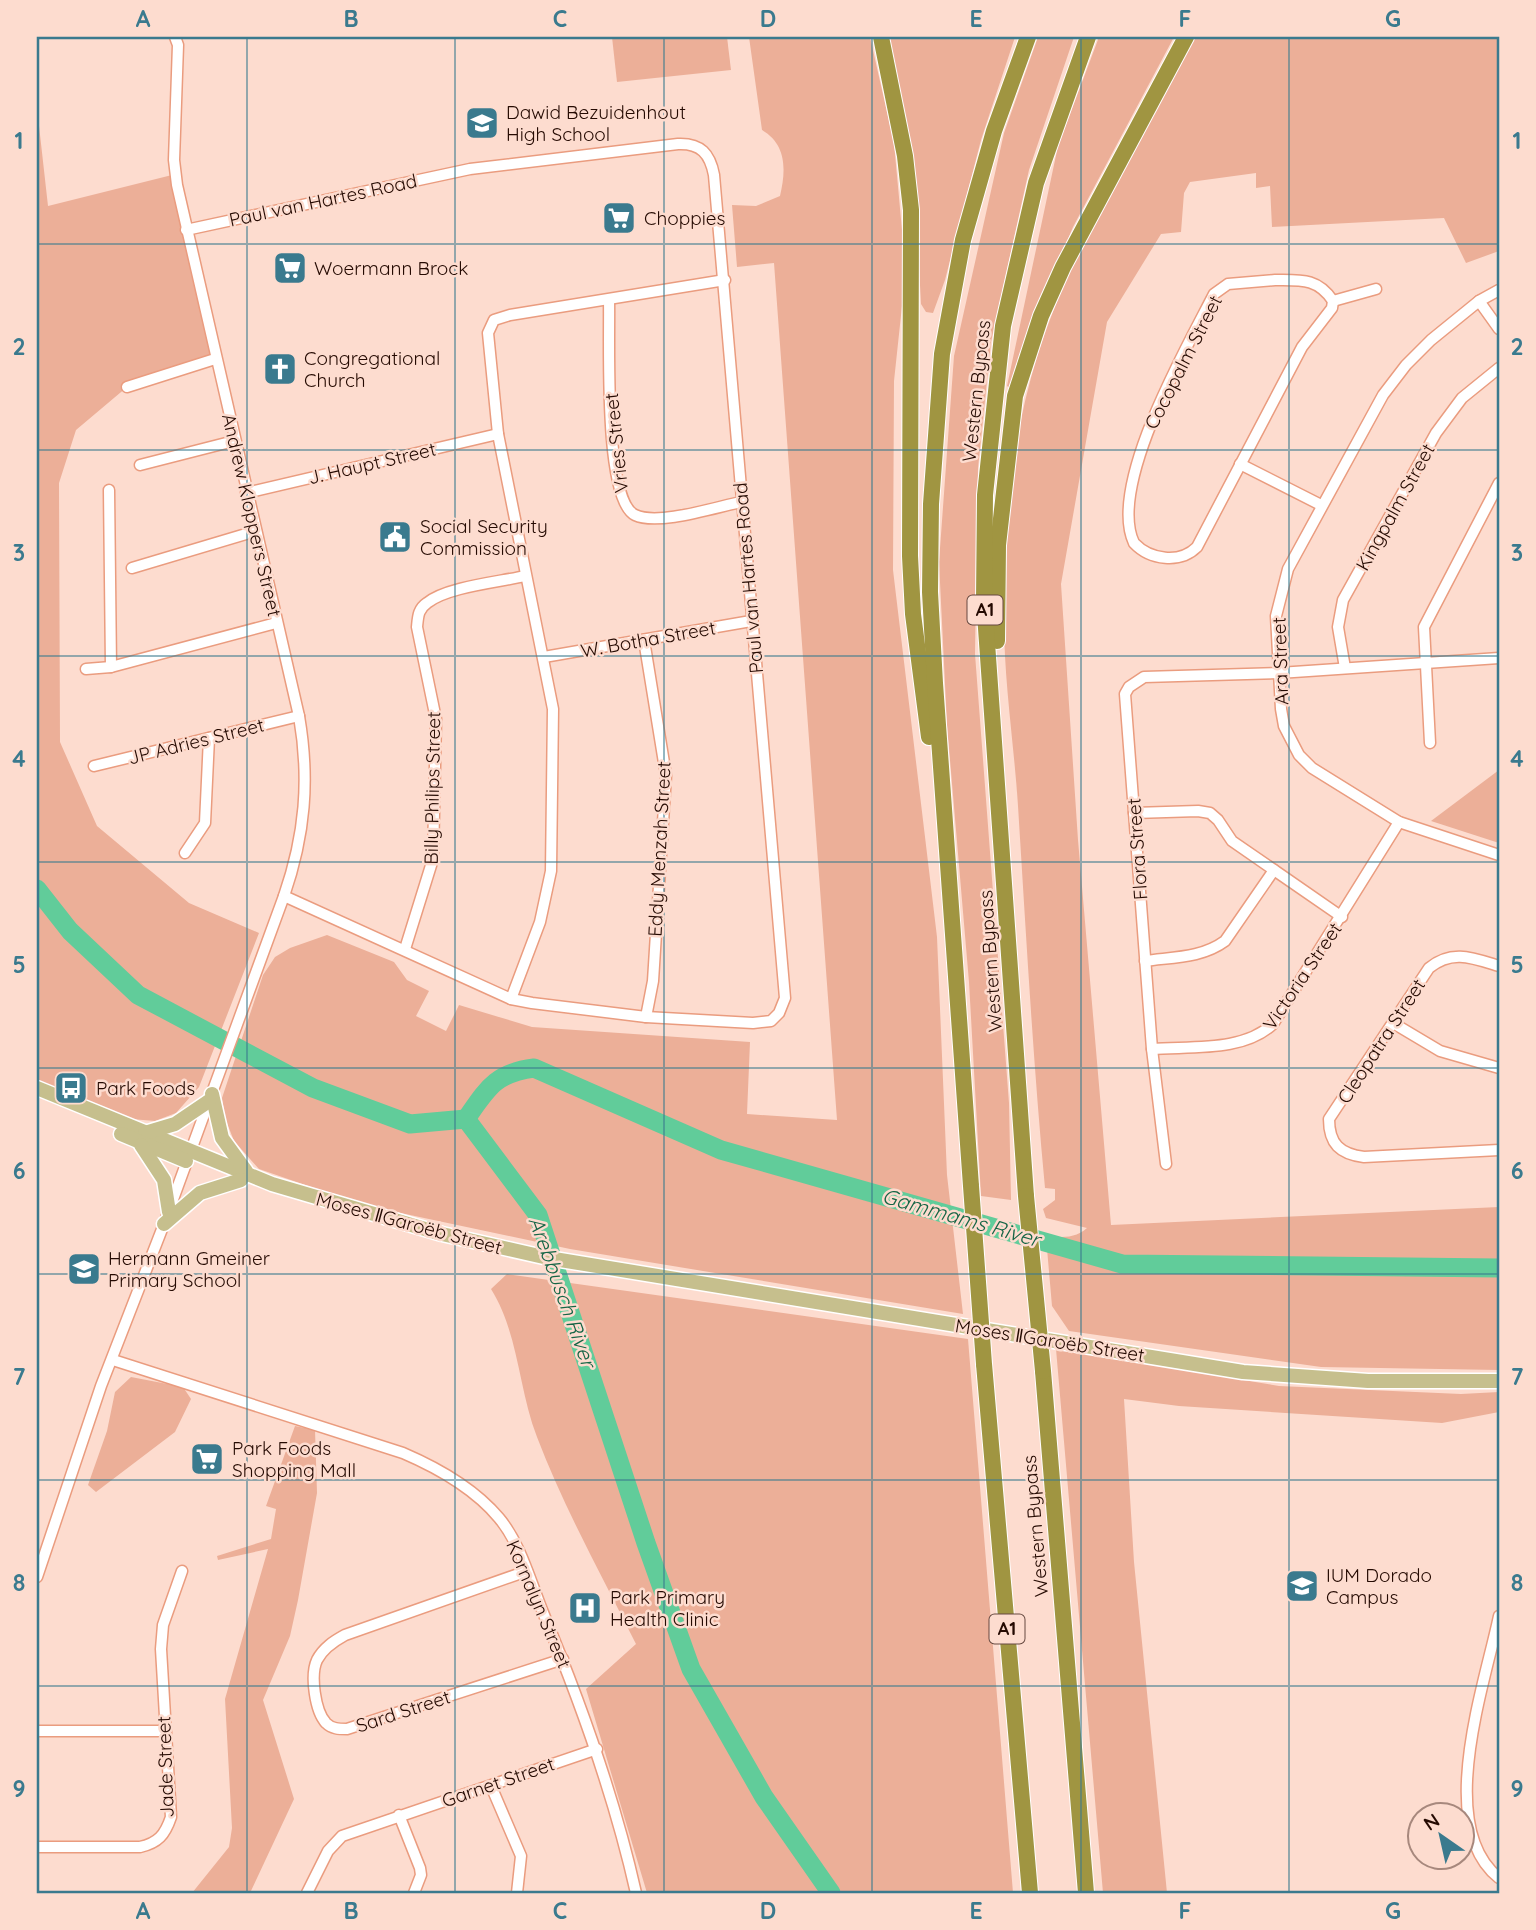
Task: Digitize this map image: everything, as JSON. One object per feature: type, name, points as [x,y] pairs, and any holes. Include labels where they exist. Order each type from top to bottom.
[{"type":"highway","points":[[881,37],[905,156],[911,210],[910,556],[913,614],[948,874]]},
{"type":"highway","name":"Western Bypass","points":[[1028,37],[994,131],[963,240],[942,355],[931,504],[930,592],[971,1186],[1030,1893]]},
{"type":"highway","name":"Western Bypass","points":[[1086,1893],[1026,1196],[984,600],[985,495],[1003,326],[1037,183],[1088,37]]},
{"type":"highway","points":[[996,741],[998,545],[1015,396],[1041,316],[1063,267],[1186,37]]},
{"type":"main road","name":"Moses ǁGaroëb Street","points":[[37,1088],[189,1158],[243,1176],[442,1234],[548,1258],[1243,1372],[1368,1381],[1499,1381]]},
{"type":"main road","name":"Moses ǁGaroëb Street","points":[[37,1097],[140,1136]]},
{"type":"main road","points":[[211,1098],[222,1138],[243,1176],[200,1193],[167,1218],[167,1191],[160,1170],[140,1136],[175,1124],[211,1098]]},
{"type":"street","name":"Andrew Kloppers Street","points":[[179,40],[174,160],[186,230],[299,716],[306,762],[301,841],[284,897],[211,1098]]},
{"type":"street","name":"Paul van Hartes Road","points":[[186,230],[470,169],[689,144],[703,150],[711,159],[725,280],[741,502],[785,998],[779,1013],[771,1021],[753,1023],[646,1017],[511,999],[405,949],[284,897]]},
{"type":"street","points":[[511,999],[540,922],[551,871],[553,709],[544,657],[524,576],[498,434],[488,332],[494,320],[725,280]]},
{"type":"street","name":"Cocopalm Street","points":[[1310,280],[1319,284],[1333,301],[1332,308],[1302,347],[1197,547],[1191,553],[1176,557],[1154,556],[1134,542],[1129,520],[1147,431],[1214,294],[1228,284],[1310,280]]},
{"type":"street","points":[[1333,301],[1376,289]]},
{"type":"street","name":"Ara Street","points":[[1499,290],[1479,301],[1447,326],[1406,365],[1384,395],[1288,569],[1276,616],[1284,726],[1299,755],[1312,768],[1399,822],[1499,855]]},
{"type":"street","name":"Vries Street","points":[[609,300],[610,416],[617,487],[623,503],[634,514],[668,517],[741,502]]},
{"type":"street","points":[[1479,301],[1499,329]]},
{"type":"street","points":[[127,387],[215,359]]},
{"type":"street","name":"Kingpalm Street","points":[[1345,668],[1338,627],[1343,600],[1436,433],[1462,398],[1499,368]]},
{"type":"street","name":"J. Haupt Street","points":[[246,493],[498,434]]},
{"type":"street","points":[[140,465],[234,441]]},
{"type":"street","points":[[1240,464],[1321,505]]},
{"type":"street","points":[[1430,743],[1424,663],[1427,617],[1499,483]]},
{"type":"street","points":[[109,490],[111,667]]},
{"type":"street","points":[[132,568],[256,531]]},
{"type":"street","name":"Billy Philips Street","points":[[405,949],[426,889],[433,847],[436,719],[417,628],[418,613],[426,603],[446,594],[524,576]]},
{"type":"street","name":"W. Botha Street","points":[[544,657],[751,621]]},
{"type":"street","points":[[86,669],[111,667],[276,623]]},
{"type":"street","name":"Eddy Menzah Street","points":[[645,640],[666,775],[653,981],[646,1017]]},
{"type":"street","points":[[1279,673],[1499,658]]},
{"type":"street","name":"Flora Street","points":[[1166,1164],[1152,1049],[1125,694],[1144,677],[1279,673]]},
{"type":"street","name":"JP Adries Street","points":[[94,766],[299,716]]},
{"type":"street","points":[[185,853],[205,823],[209,738]]},
{"type":"street","points":[[1134,813],[1210,813],[1232,841],[1342,917]]},
{"type":"street","name":"Victoria Street","points":[[1152,1049],[1244,1042],[1264,1033],[1273,1024],[1342,917],[1399,822]]},
{"type":"street","points":[[1145,961],[1203,954],[1214,949],[1225,941],[1274,870]]},
{"type":"street","name":"Cleopatra Street","points":[[1499,966],[1466,956],[1441,958],[1429,968],[1329,1119],[1329,1133],[1336,1147],[1348,1155],[1364,1157],[1499,1150]]},
{"type":"street","points":[[1393,1023],[1440,1051],[1499,1069]]},
{"type":"street","points":[[37,1579],[48,1560],[95,1421],[108,1373],[211,1098]]},
{"type":"street","name":"Kornalyn Street","points":[[113,1360],[379,1444],[422,1461],[474,1494],[499,1518],[527,1571],[597,1749],[612,1795],[636,1893]]},
{"type":"street","name":"Jade Street","points":[[37,1847],[140,1847],[154,1844],[166,1831],[171,1817],[163,1731],[163,1625],[183,1571]]},
{"type":"street","name":"Sard Street","points":[[527,1571],[345,1635],[331,1643],[318,1657],[312,1682],[324,1721],[330,1726],[347,1730],[563,1659]]},
{"type":"street","points":[[1499,1616],[1468,1763],[1466,1802],[1473,1836],[1482,1860],[1499,1878]]},
{"type":"street","points":[[37,1731],[163,1731]]},
{"type":"street","name":"Garnet Street","points":[[307,1893],[337,1839],[399,1815],[597,1749]]},
{"type":"street","points":[[492,1786],[521,1856],[517,1893]]},
{"type":"street","points":[[399,1815],[420,1868],[421,1875],[414,1893]]},
{"type":"shaded area","points":[[612,37],[727,37],[731,70],[617,82]]},
{"type":"shaded area","points":[[749,37],[870,37],[894,143],[903,241],[902,306],[894,381],[893,570],[937,937],[947,1175],[963,1314],[570,1249],[363,1205],[259,1169],[234,1141],[225,1118],[222,1098],[263,975],[275,957],[290,948],[327,935],[394,962],[407,980],[429,991],[416,1016],[446,1031],[459,1005],[532,1027],[750,1042],[747,1114],[837,1120],[774,263],[737,267],[732,205],[756,206],[780,196],[784,168],[776,143],[762,130]]},
{"type":"shaded area","points":[[888,37],[1015,37],[981,140],[945,280],[933,313],[926,312],[921,304],[915,191]]},
{"type":"shaded area","points":[[1038,37],[1074,37],[1029,170],[991,342],[978,468],[975,654],[1009,1103],[1011,1200],[981,1196],[969,982],[947,725],[939,562],[954,356],[1004,133]]},
{"type":"shaded area","points":[[1099,37],[1174,37],[1073,227],[1033,322],[1012,389],[1007,386],[1058,146]]},
{"type":"shaded area","points":[[1194,37],[1499,37],[1499,251],[1466,263],[1444,218],[1272,227],[1270,186],[1256,188],[1256,173],[1190,182],[1184,193],[1181,232],[1161,234],[1107,322],[1061,584],[1078,840],[1111,1225],[1499,1207],[1499,1370],[1321,1367],[1069,1331],[1052,1306],[1046,1237],[1073,1236],[1087,1228],[1046,1218],[1043,1209],[1055,1200],[1055,1189],[1045,1188],[1004,643],[1005,553],[1010,486],[1029,386],[1053,312],[1088,231]]},
{"type":"shaded area","points":[[37,108],[48,206],[176,174],[215,359],[127,387],[76,430],[59,483],[60,742],[97,826],[189,903],[259,933],[199,1087],[176,1113],[155,1121],[131,1119],[37,1083]]},
{"type":"shaded area","points":[[1499,770],[1499,843],[1431,821]]},
{"type":"shaded area","points":[[507,1274],[968,1339],[1013,1893],[647,1893],[586,1689],[636,1644],[571,1516],[537,1437],[513,1343],[491,1289]]},
{"type":"shaded area","points":[[1056,1349],[1279,1386],[1461,1394],[1499,1392],[1499,1412],[1442,1423],[1179,1406],[1124,1399],[1134,1562],[1167,1893],[1103,1893]]},
{"type":"shaded area","points":[[131,1377],[183,1387],[191,1399],[175,1432],[96,1492],[88,1485],[107,1431],[115,1392]]},
{"type":"shaded area","points":[[295,1426],[315,1430],[317,1493],[290,1636],[263,1700],[294,1799],[250,1893],[192,1893],[229,1847],[232,1828],[225,1699],[268,1549],[218,1560],[217,1556],[271,1539],[276,1509],[266,1506]]},
{"type":"waterway","name":"Arebbusch River","points":[[37,889],[70,931],[138,995],[313,1088],[410,1124],[466,1119],[538,1215],[646,1543],[691,1669],[764,1797],[831,1893]]},
{"type":"waterway","name":"Gammams River","points":[[466,1119],[493,1084],[510,1074],[534,1068],[721,1150],[1122,1264],[1499,1268]]},
{"type":"place","name":"Dawid Bezuidenhout High School","points":[[482,123]]},
{"type":"place","name":"Choppies","points":[[619,218]]},
{"type":"place","name":"Woermann Brock","points":[[290,268]]},
{"type":"place","name":"Congregational Church","points":[[280,369]]},
{"type":"place","name":"Social Security Commission","points":[[395,537]]},
{"type":"place","name":"Park Foods","points":[[71,1088]]},
{"type":"place","name":"Hermann Gmeiner Primary School","points":[[84,1269]]},
{"type":"place","name":"Park Foods Shopping Mall","points":[[207,1459]]},
{"type":"place","name":"IUM Dorado Campus","points":[[1302,1586]]},
{"type":"place","name":"Park Primary Health Clinic","points":[[585,1608]]}]
